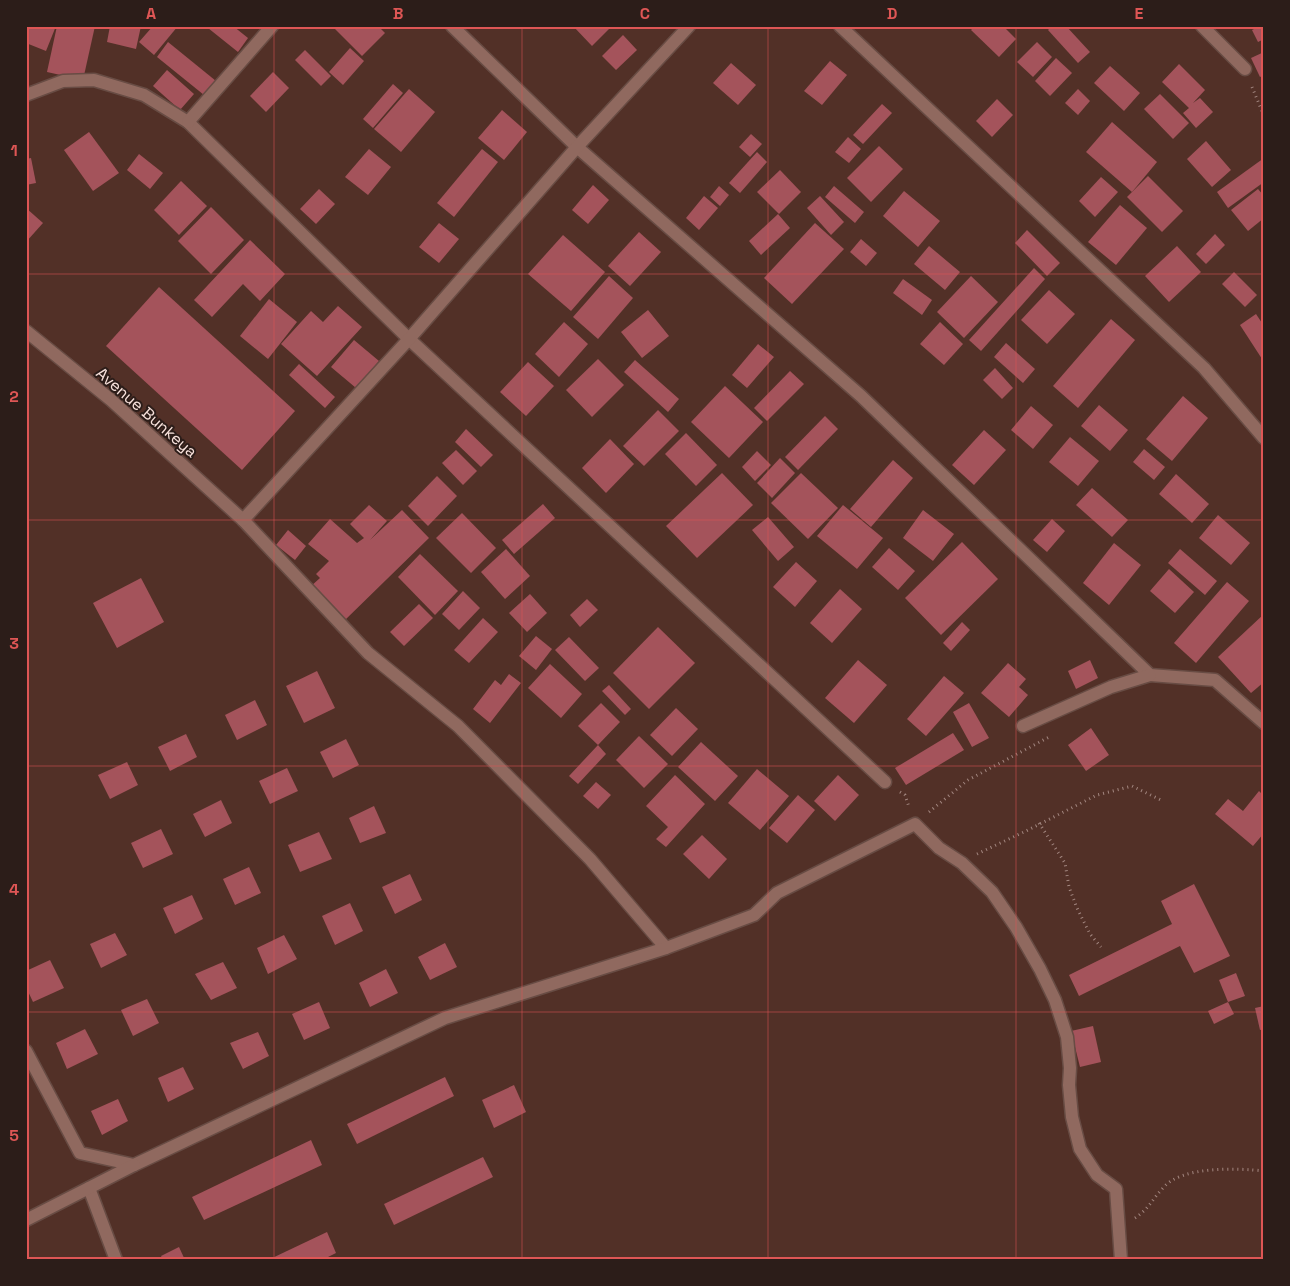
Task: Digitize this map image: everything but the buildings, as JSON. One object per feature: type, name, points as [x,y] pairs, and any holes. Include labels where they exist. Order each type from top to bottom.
[{"type":"street","points":[[188,122],[272,26]]},
{"type":"street","points":[[452,26],[577,147],[861,396],[1150,675]]},
{"type":"street","points":[[243,520],[409,339],[577,147],[689,26]]},
{"type":"street","points":[[840,26],[1204,368],[1264,438]]},
{"type":"street","points":[[1202,26],[1245,69]]},
{"type":"street","points":[[26,94],[63,81],[94,80],[144,96],[188,122],[409,339],[885,782]]},
{"type":"street","name":"Avenue Bunkeya","points":[[26,331],[111,400],[243,520],[368,652],[458,726],[590,859],[666,948]]},
{"type":"street","points":[[1023,726],[1111,686],[1150,675],[1215,680],[1264,723]]},
{"type":"street","points":[[26,1220],[134,1165],[445,1018],[666,948],[754,915],[777,893],[915,824],[939,848],[962,863],[992,892],[1016,927],[1055,1000],[1067,1037],[1072,1117],[1080,1149],[1097,1175],[1116,1189],[1121,1260]]},
{"type":"street","points":[[26,1051],[80,1153],[134,1165]]},
{"type":"street","points":[[89,1188],[116,1260]]},
{"type":"path","points":[[1245,69],[1264,116]]},
{"type":"path","points":[[885,782],[905,795],[915,824],[968,780],[1053,736]]},
{"type":"path","points":[[962,863],[989,847],[1026,831],[1097,795],[1132,786],[1161,800]]},
{"type":"path","points":[[1040,824],[1064,863],[1069,887],[1077,908],[1090,934],[1101,947]]},
{"type":"path","points":[[1118,1228],[1145,1212],[1165,1185],[1190,1172],[1235,1168],[1264,1171]]}]
